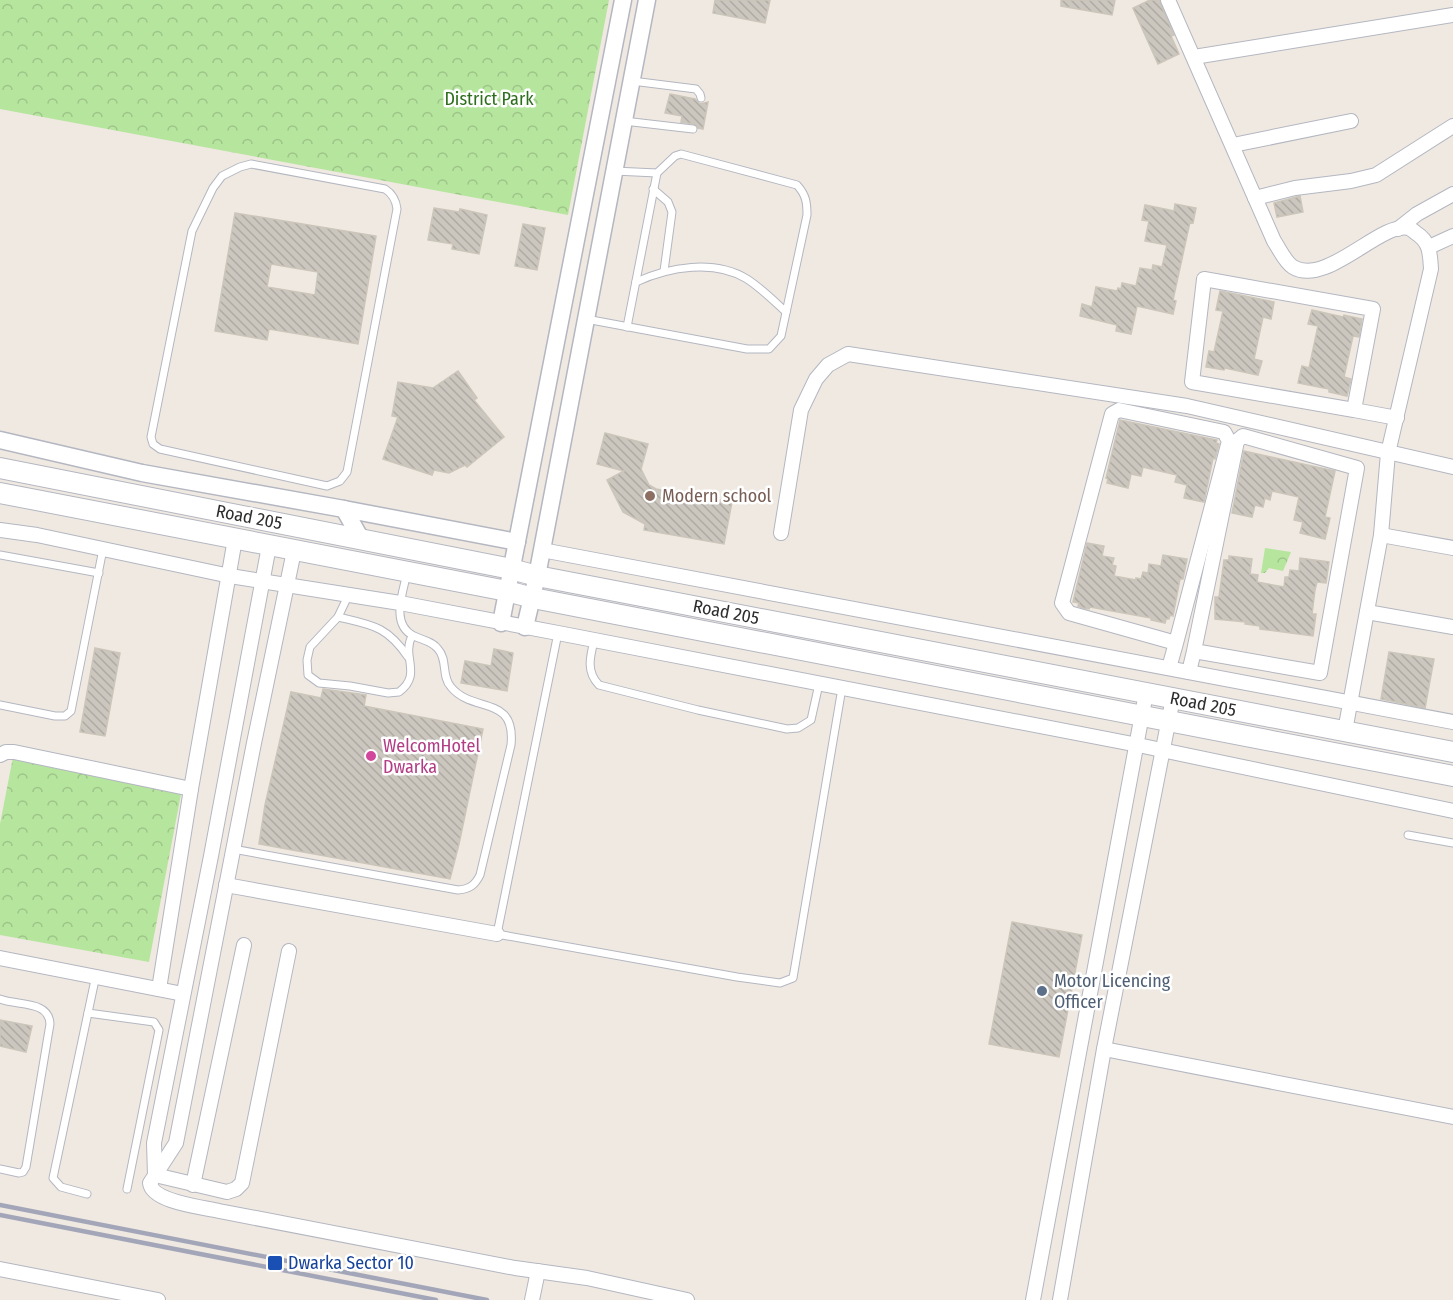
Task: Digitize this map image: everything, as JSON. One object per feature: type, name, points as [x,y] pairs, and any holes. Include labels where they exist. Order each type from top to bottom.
[{"type":"main road","name":"Road 205","points":[[0,468],[512,569],[537,576],[1453,752]]},
{"type":"main road","name":"Road 205","points":[[0,493],[1453,776]]},
{"type":"street","points":[[501,623],[623,0]]},
{"type":"street","points":[[525,627],[533,598],[647,0]]},
{"type":"street","points":[[1168,0],[1274,241],[1285,260],[1293,267],[1301,270],[1317,270],[1333,264],[1398,229],[1417,214],[1453,194]]},
{"type":"street","points":[[1194,57],[1453,15]]},
{"type":"street","points":[[1233,145],[1350,121]]},
{"type":"street","points":[[1255,198],[1295,188],[1351,181],[1376,175],[1453,126]]},
{"type":"street","points":[[1345,731],[1381,535],[1388,453],[1431,269],[1430,247],[1421,236],[1409,228],[1398,229]]},
{"type":"street","points":[[1430,247],[1453,236]]},
{"type":"street","points":[[1354,410],[1373,309],[1204,279],[1192,382],[1397,418]]},
{"type":"street","points":[[781,533],[801,410],[816,379],[828,365],[848,354],[1187,406],[1453,467]]},
{"type":"street","points":[[1169,668],[1176,643],[1229,441],[1224,432],[1115,411],[1112,414],[1062,603],[1069,613],[1176,643]]},
{"type":"street","points":[[1189,672],[1239,437],[1243,436],[1357,468],[1320,673],[1194,651]]},
{"type":"street","points":[[0,440],[142,473],[517,542]]},
{"type":"street","points":[[345,509],[361,539]]},
{"type":"street","points":[[0,530],[230,576],[400,603],[1138,745],[1453,811]]},
{"type":"street","points":[[1381,535],[1453,548]]},
{"type":"street","points":[[159,989],[235,539]]},
{"type":"street","points":[[155,1175],[154,1143],[269,546]]},
{"type":"street","points":[[542,550],[1453,722]]},
{"type":"street","points":[[294,551],[176,1143],[150,1183],[151,1189],[171,1200],[304,1228],[587,1278],[687,1300]]},
{"type":"street","points":[[1367,612],[1453,627]]},
{"type":"street","points":[[1033,1300],[1146,693]]},
{"type":"street","points":[[1060,1300],[1104,1050],[1173,698]]},
{"type":"street","points":[[0,755],[14,752],[191,789]]},
{"type":"street","points":[[226,885],[497,934]]},
{"type":"street","points":[[193,1185],[244,945]]},
{"type":"street","points":[[155,1175],[227,1192],[236,1190],[242,1183],[289,951]]},
{"type":"street","points":[[0,958],[96,975],[183,994]]},
{"type":"street","points":[[1104,1050],[1453,1117]]},
{"type":"street","points":[[0,1269],[158,1300]]},
{"type":"street","points":[[532,1300],[538,1271]]},
{"type":"lane","points":[[632,81],[696,90],[700,98]]},
{"type":"lane","points":[[624,121],[693,129]]},
{"type":"lane","points":[[586,319],[627,327],[747,350],[769,349],[781,336],[807,215],[804,193],[797,185],[681,154],[675,156],[657,173],[627,327]]},
{"type":"lane","points":[[251,164],[385,189],[391,192],[396,202],[397,209],[346,472],[340,481],[327,486],[160,449],[152,441],[192,231],[213,188],[222,176],[240,167],[251,164]]},
{"type":"lane","points":[[614,171],[657,173]]},
{"type":"lane","points":[[654,189],[671,206],[672,212],[664,271]]},
{"type":"lane","points":[[636,282],[664,271],[703,268],[735,273],[761,290],[786,312]]},
{"type":"lane","points":[[0,705],[65,717],[71,711],[103,549]]},
{"type":"lane","points":[[0,555],[99,573]]},
{"type":"lane","points":[[233,849],[459,890],[467,889],[476,883],[480,875],[511,745],[512,730],[508,720],[500,711],[474,702],[453,690],[447,682],[444,673],[444,659],[439,650],[432,643],[412,636],[405,630],[401,621],[400,603],[407,573]]},
{"type":"lane","points":[[348,596],[338,617],[310,647],[306,669],[312,680],[393,693],[404,688],[411,678],[408,647],[412,636]]},
{"type":"lane","points":[[338,617],[379,628],[390,634],[410,660]]},
{"type":"lane","points":[[558,633],[497,934],[737,977],[780,983],[793,978],[842,688]]},
{"type":"lane","points":[[594,641],[590,671],[593,680],[598,685],[787,729],[805,725],[811,720],[819,684]]},
{"type":"lane","points":[[1408,835],[1453,843]]},
{"type":"lane","points":[[87,1194],[61,1187],[53,1178],[96,975]]},
{"type":"lane","points":[[0,999],[43,1008],[48,1013],[50,1024],[26,1167],[19,1173],[0,1170]]},
{"type":"lane","points":[[88,1013],[154,1023],[159,1030],[127,1190]]},
{"type":"green space","name":"District Park","points":[[0,0],[609,0],[568,215],[0,109]]},
{"type":"green space","points":[[1265,548],[1291,552],[1283,571],[1269,568],[1265,573],[1261,573]]},
{"type":"green space","points":[[13,757],[182,789],[149,962],[0,935],[0,824]]},
{"type":"building","points":[[715,0],[770,0],[765,23],[713,13]]},
{"type":"building","points":[[1061,0],[1115,0],[1112,15],[1061,6]]},
{"type":"building","points":[[1150,0],[1159,0],[1174,35],[1171,36],[1179,54],[1158,64],[1133,8]]},
{"type":"building","points":[[670,94],[695,99],[700,104],[708,102],[703,129],[694,124],[681,122],[682,116],[665,113]]},
{"type":"building","points":[[1300,196],[1303,212],[1277,217],[1274,203]]},
{"type":"building","points":[[1175,204],[1196,208],[1193,223],[1190,222],[1173,300],[1176,301],[1173,314],[1137,306],[1131,334],[1116,331],[1117,325],[1080,316],[1082,304],[1092,307],[1096,287],[1117,291],[1118,288],[1121,289],[1122,283],[1136,286],[1140,268],[1152,270],[1153,265],[1162,267],[1167,245],[1145,241],[1149,221],[1142,220],[1145,205],[1174,211]]},
{"type":"building","points":[[434,208],[459,212],[460,209],[487,215],[479,254],[452,249],[453,244],[428,240]]},
{"type":"building","points":[[235,213],[376,236],[358,344],[269,329],[267,340],[215,331]],"holes":[[[271,264],[318,272],[315,295],[267,287]]]},
{"type":"building","points":[[523,224],[545,228],[537,270],[515,266]]},
{"type":"building","points":[[1220,291],[1274,302],[1271,319],[1263,317],[1254,359],[1262,361],[1258,375],[1225,368],[1224,370],[1206,367],[1209,351],[1214,352],[1223,311],[1216,310]]},
{"type":"building","points":[[1312,310],[1362,319],[1359,337],[1353,336],[1344,377],[1351,379],[1347,396],[1329,392],[1329,389],[1298,383],[1302,366],[1309,368],[1318,326],[1308,324]]},
{"type":"building","points":[[458,371],[477,398],[474,400],[504,437],[467,467],[465,465],[449,473],[434,470],[432,475],[383,459],[398,417],[392,416],[398,382],[433,388]]},
{"type":"building","points":[[1120,420],[1217,440],[1216,443],[1219,444],[1215,459],[1213,458],[1204,502],[1184,498],[1187,485],[1175,482],[1177,475],[1143,467],[1141,476],[1131,474],[1128,488],[1107,483],[1106,478]]},
{"type":"building","points":[[605,433],[648,444],[641,469],[649,485],[656,489],[732,502],[724,544],[644,530],[645,524],[623,512],[607,480],[624,471],[597,464]]},
{"type":"building","points":[[1244,451],[1335,471],[1325,517],[1330,518],[1325,539],[1300,533],[1303,522],[1294,520],[1299,497],[1272,491],[1270,500],[1265,498],[1263,507],[1255,505],[1252,517],[1232,513]]},
{"type":"building","points":[[1087,543],[1104,546],[1102,556],[1114,558],[1112,565],[1116,566],[1114,576],[1136,580],[1136,578],[1141,579],[1143,572],[1148,573],[1149,564],[1161,566],[1163,555],[1187,559],[1183,579],[1180,579],[1173,616],[1170,615],[1165,623],[1151,620],[1151,618],[1090,607],[1089,609],[1083,608],[1078,606],[1079,603],[1073,602]]},
{"type":"building","points":[[1229,556],[1252,559],[1250,574],[1258,575],[1257,582],[1284,587],[1285,577],[1289,577],[1290,570],[1299,571],[1300,558],[1329,562],[1326,583],[1317,582],[1315,590],[1312,614],[1316,614],[1313,636],[1260,629],[1260,626],[1245,624],[1246,622],[1215,619],[1215,597],[1219,597],[1224,560],[1229,560]]},
{"type":"building","points":[[95,648],[120,653],[105,736],[80,732]]},
{"type":"building","points":[[494,649],[513,653],[507,691],[461,683],[465,661],[491,666]]},
{"type":"building","points":[[1389,652],[1434,659],[1425,708],[1381,699]]},
{"type":"building","points":[[323,689],[366,695],[364,706],[483,729],[450,879],[259,844],[265,805],[291,692],[321,698]]},
{"type":"building","points":[[1012,922],[1082,935],[1059,1057],[989,1044]]},
{"type":"building","points":[[0,1020],[32,1026],[26,1052],[0,1046]]},
{"type":"railway","points":[[0,1205],[487,1300]]},
{"type":"railway","points":[[0,1215],[436,1300]]},
{"type":"place","name":"Modern school","points":[[650,496]]},
{"type":"place","name":"WelcomHotel Dwarka","points":[[371,756]]},
{"type":"place","name":"Motor Licencing Officer","points":[[1042,991]]},
{"type":"place","name":"Dwarka Sector 10","points":[[275,1263]]}]
